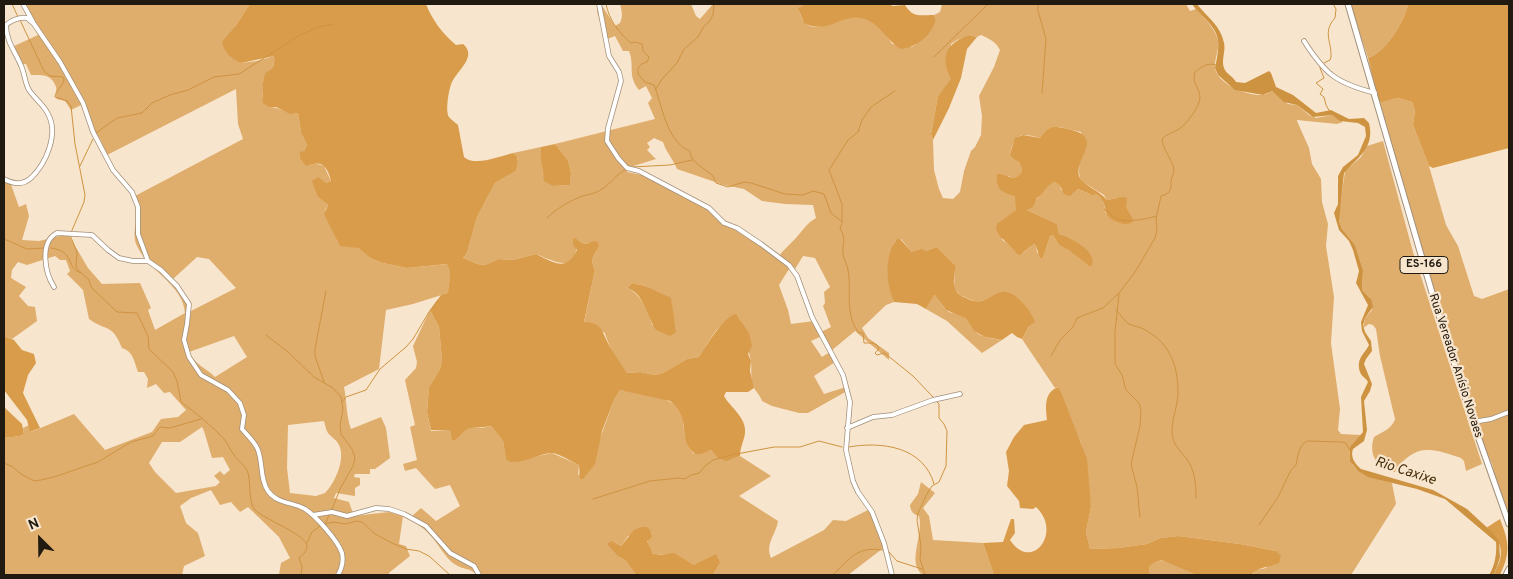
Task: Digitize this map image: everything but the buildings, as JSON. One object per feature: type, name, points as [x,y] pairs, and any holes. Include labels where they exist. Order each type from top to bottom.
[{"type":"main road","name":"Rua Vereador Anísio Novaes","points":[[1348,4],[1433,296],[1473,422],[1509,524]]},
{"type":"main road","points":[[1506,575],[1509,569]]},
{"type":"street","points":[[23,4],[60,62],[83,103],[93,132],[113,170],[132,192],[138,208],[138,234],[148,261],[161,270],[189,304],[184,340],[189,357],[201,375],[228,390],[240,403],[244,416],[242,429],[258,448],[263,476],[268,490],[279,501],[305,509],[313,515],[339,547],[342,555],[342,568],[338,575]]},
{"type":"street","points":[[599,4],[609,56],[619,72],[621,80],[608,128],[607,141],[627,168],[639,171],[709,208],[724,223],[737,228],[789,265],[797,276],[812,317],[843,375],[850,402],[846,450],[853,481],[872,512],[884,543],[892,575]]},
{"type":"street","points":[[4,179],[11,182],[25,182],[45,160],[49,148],[52,124],[50,116],[34,97],[26,83],[6,33],[5,23],[18,18],[27,18],[34,24]]},
{"type":"street","points":[[1304,40],[1321,65],[1340,82],[1375,93]]},
{"type":"street","points":[[54,287],[47,274],[46,254],[48,241],[57,233],[92,235],[119,258],[133,262],[148,261]]},
{"type":"street","points":[[847,428],[873,417],[892,415],[933,400],[960,394]]},
{"type":"street","points":[[1473,422],[1491,419],[1509,412]]},
{"type":"street","points":[[313,515],[332,512],[347,516],[376,508],[389,508],[426,526],[450,554],[474,566],[479,575]]},
{"type":"shaded area","points":[[24,4],[250,4],[236,25],[222,41],[241,63],[274,56],[272,68],[264,76],[262,96],[269,107],[290,113],[298,113],[301,133],[307,145],[304,151],[314,163],[324,166],[331,181],[323,182],[318,197],[328,205],[325,210],[338,242],[358,248],[370,258],[383,263],[407,268],[448,264],[450,274],[448,293],[386,310],[379,369],[344,387],[351,429],[381,417],[386,428],[390,458],[375,469],[370,469],[370,474],[355,474],[354,477],[360,478],[360,485],[355,488],[355,496],[336,493],[334,498],[349,502],[354,516],[389,512],[403,516],[399,544],[406,546],[410,556],[388,575],[279,575],[281,563],[290,558],[279,537],[248,507],[240,512],[231,502],[220,505],[211,490],[191,498],[180,506],[186,523],[198,533],[205,556],[184,566],[182,575],[4,575],[4,438],[24,434],[23,428],[29,425],[31,432],[74,414],[105,450],[152,432],[161,419],[178,417],[186,410],[170,392],[164,393],[156,384],[147,388],[148,379],[144,372],[138,372],[129,351],[122,348],[112,331],[89,319],[83,290],[67,274],[70,271],[66,260],[60,260],[55,256],[27,265],[18,262],[12,270],[11,278],[26,287],[19,296],[28,306],[35,307],[37,321],[12,339],[4,336],[4,177],[9,179],[19,207],[26,204],[29,216],[22,240],[39,241],[68,234],[88,268],[102,284],[140,283],[151,308],[148,310],[155,330],[185,313],[183,303],[178,294],[142,255],[137,246],[135,235],[137,215],[135,196],[243,139],[238,124],[236,89],[107,155],[92,127],[83,104],[71,110],[65,101],[57,99],[56,87],[52,80],[46,76],[31,75],[26,64],[22,64],[12,47],[38,35]],"holes":[[[197,257],[209,259],[236,288],[191,311],[173,279]],[[234,336],[247,357],[215,377],[197,363],[189,352]],[[324,421],[328,433],[338,443],[341,451],[340,464],[336,477],[325,493],[316,496],[290,493],[287,468],[288,425]],[[202,427],[212,458],[223,457],[230,470],[224,475],[220,471],[214,476],[220,482],[216,486],[176,493],[155,472],[149,463],[162,442],[180,442]]]},
{"type":"shaded area","points":[[250,4],[426,4],[431,16],[442,31],[456,45],[463,44],[468,53],[465,63],[452,82],[447,105],[449,117],[458,125],[464,157],[469,160],[481,161],[513,153],[517,156],[516,171],[495,183],[477,217],[467,253],[463,258],[485,265],[499,259],[513,260],[536,254],[559,264],[568,261],[577,250],[573,245],[573,238],[587,244],[592,241],[598,242],[599,247],[593,258],[595,270],[584,322],[599,327],[627,373],[640,372],[655,375],[663,373],[687,359],[699,357],[726,320],[736,314],[749,333],[752,346],[748,354],[751,361],[750,371],[754,388],[748,392],[726,392],[724,396],[741,418],[745,428],[740,456],[726,461],[718,458],[711,450],[695,454],[689,448],[686,441],[681,414],[670,401],[620,390],[602,431],[595,464],[583,479],[580,479],[579,465],[553,453],[510,462],[506,459],[503,441],[491,426],[469,429],[455,440],[452,440],[451,432],[448,430],[431,430],[427,412],[429,387],[440,369],[442,360],[439,327],[430,310],[441,295],[448,293],[449,267],[447,264],[407,268],[370,258],[358,248],[340,246],[324,214],[328,205],[318,197],[312,181],[318,177],[326,183],[331,181],[328,171],[323,165],[319,164],[306,166],[300,158],[300,152],[304,151],[307,145],[301,133],[298,113],[290,114],[263,103],[264,77],[274,65],[274,56],[241,63],[228,55],[224,49],[222,41],[236,25]]},
{"type":"shaded area","points":[[598,4],[601,4],[615,26],[620,23],[622,18],[620,4],[691,4],[696,16],[700,19],[713,4],[806,4],[799,8],[802,19],[807,25],[814,27],[822,26],[848,18],[861,17],[877,26],[892,44],[912,47],[923,39],[932,28],[936,20],[934,15],[940,12],[942,4],[1186,4],[1190,11],[1196,9],[1211,26],[1217,37],[1218,45],[1215,68],[1217,74],[1227,84],[1256,95],[1263,95],[1272,91],[1288,104],[1297,105],[1309,115],[1316,118],[1332,115],[1343,122],[1337,124],[1297,120],[1309,148],[1312,164],[1321,179],[1322,202],[1328,224],[1326,246],[1334,297],[1331,343],[1340,409],[1338,430],[1341,434],[1361,435],[1350,448],[1350,458],[1353,465],[1363,473],[1392,483],[1396,504],[1351,575],[1251,575],[1256,570],[1266,568],[1276,551],[1178,536],[1161,538],[1147,544],[1090,549],[1086,532],[1091,507],[1081,443],[1069,417],[1059,387],[1055,388],[1022,339],[1029,326],[999,294],[990,299],[976,302],[960,295],[954,288],[955,265],[938,248],[912,252],[901,239],[895,241],[890,256],[888,272],[891,295],[894,302],[886,305],[862,328],[868,338],[889,353],[889,360],[855,331],[831,351],[822,336],[811,341],[822,357],[830,352],[835,362],[814,376],[824,394],[846,387],[847,391],[808,413],[799,413],[772,406],[762,401],[753,385],[747,330],[739,318],[725,322],[715,332],[699,357],[687,359],[663,373],[655,375],[640,372],[627,373],[614,354],[605,333],[584,323],[595,270],[593,258],[599,247],[592,241],[587,244],[577,239],[574,257],[570,262],[565,263],[536,254],[513,260],[499,259],[485,265],[463,258],[467,253],[477,217],[495,183],[516,171],[517,156],[513,153],[541,147],[543,175],[553,186],[570,185],[571,173],[568,160],[555,144],[655,119],[648,103],[652,98],[646,86],[639,90],[633,80],[629,51],[623,51],[615,36],[607,39],[597,12]],"holes":[[[969,35],[977,37],[981,35],[992,41],[1000,50],[994,67],[979,96],[982,116],[981,135],[971,151],[964,171],[960,192],[953,199],[943,198],[939,189],[934,170],[931,134],[938,96],[952,79],[951,44]],[[1060,127],[1081,132],[1080,178],[1083,182],[1104,195],[1107,200],[1119,198],[1126,203],[1127,209],[1106,214],[1103,200],[1096,194],[1089,194],[1078,189],[1072,194],[1061,190],[1060,186],[1055,182],[1051,183],[1027,210],[1057,224],[1059,234],[1062,235],[1089,266],[1069,249],[1059,245],[1053,235],[1050,236],[1043,258],[1037,252],[1034,244],[1023,253],[1002,240],[1012,214],[1016,210],[1017,200],[1010,195],[1008,176],[1016,177],[1022,171],[1021,164],[1010,154],[1012,147],[1019,136],[1027,135],[1040,138]],[[654,138],[663,142],[677,169],[724,185],[744,189],[762,201],[813,205],[816,218],[808,224],[778,257],[724,223],[714,213],[642,175],[627,172],[627,168],[656,159],[647,150],[650,147],[647,143]],[[803,256],[815,258],[830,287],[824,292],[825,303],[823,306],[831,327],[821,332],[814,321],[791,324],[779,285],[789,269],[792,271]],[[632,283],[645,286],[672,303],[676,330],[652,325],[649,314],[632,290],[627,288]]]},
{"type":"shaded area","points":[[806,4],[905,5],[914,14],[934,15],[936,20],[931,31],[923,40],[913,46],[901,49],[875,25],[865,19],[850,18],[821,27],[804,23],[798,8]]},
{"type":"shaded area","points":[[1192,4],[1197,4],[1220,32],[1224,46],[1224,68],[1236,82],[1245,83],[1269,71],[1276,87],[1293,95],[1316,113],[1331,110],[1349,119],[1364,118],[1369,123],[1370,139],[1367,146],[1360,157],[1344,173],[1339,221],[1342,229],[1355,245],[1363,270],[1362,290],[1371,299],[1373,307],[1365,318],[1363,325],[1371,341],[1372,351],[1364,364],[1372,384],[1364,401],[1367,430],[1364,441],[1353,449],[1353,458],[1361,469],[1433,490],[1467,509],[1499,541],[1500,557],[1493,575],[1489,575],[1495,559],[1496,542],[1445,499],[1417,489],[1368,477],[1358,471],[1350,461],[1350,447],[1363,432],[1361,397],[1368,382],[1361,374],[1359,363],[1369,345],[1362,331],[1361,322],[1368,305],[1356,283],[1359,271],[1353,250],[1349,241],[1339,230],[1334,213],[1338,204],[1338,176],[1343,167],[1358,155],[1366,136],[1365,127],[1358,123],[1340,121],[1332,115],[1313,117],[1297,105],[1284,102],[1272,91],[1263,95],[1235,90],[1218,75],[1215,68],[1218,46],[1217,35],[1211,25]]},
{"type":"shaded area","points":[[1350,4],[1408,4],[1403,19],[1393,36],[1381,50],[1368,58]]},
{"type":"shaded area","points":[[1408,4],[1509,4],[1509,148],[1433,168],[1429,166],[1413,125],[1415,111],[1412,102],[1398,98],[1379,103],[1368,58],[1381,50],[1393,36],[1403,19]]},
{"type":"shaded area","points":[[969,35],[977,37],[967,49],[961,78],[933,140],[931,134],[938,96],[951,79],[946,64],[947,52],[955,42]]},
{"type":"shaded area","points":[[1398,98],[1412,102],[1415,111],[1413,125],[1429,166],[1446,225],[1458,246],[1474,296],[1482,299],[1509,289],[1509,518],[1502,501],[1492,464],[1474,423],[1461,384],[1379,103]]},
{"type":"shaded area","points":[[1053,127],[1072,130],[1081,134],[1086,139],[1087,144],[1080,164],[1080,178],[1107,200],[1127,198],[1127,209],[1133,220],[1133,222],[1123,224],[1114,220],[1109,217],[1101,198],[1096,194],[1092,195],[1078,189],[1070,196],[1064,194],[1060,186],[1055,182],[1037,198],[1033,207],[1027,210],[1057,224],[1059,234],[1082,245],[1090,254],[1092,260],[1092,265],[1089,266],[1069,250],[1059,245],[1053,235],[1050,236],[1043,258],[1040,258],[1034,244],[1020,255],[1017,254],[996,229],[997,224],[1016,210],[1015,197],[1001,190],[997,180],[997,174],[1013,178],[1022,171],[1019,162],[1010,154],[1015,138],[1023,135],[1040,138],[1047,130]]},
{"type":"shaded area","points":[[1383,141],[1413,252],[1482,464],[1466,471],[1464,461],[1461,458],[1434,450],[1414,453],[1397,467],[1395,472],[1379,464],[1373,455],[1372,444],[1374,437],[1389,428],[1395,419],[1380,356],[1376,329],[1373,325],[1369,324],[1363,328],[1365,318],[1372,310],[1370,298],[1362,290],[1363,270],[1355,245],[1342,229],[1339,215],[1345,171],[1361,157],[1367,146]]},
{"type":"shaded area","points":[[555,144],[568,160],[571,173],[570,185],[553,186],[544,181],[541,147]]},
{"type":"shaded area","points":[[897,239],[900,239],[912,252],[938,248],[955,265],[954,286],[961,296],[973,301],[979,301],[1001,292],[1011,293],[1024,304],[1035,322],[1029,326],[1022,339],[1012,333],[1002,340],[985,337],[974,331],[966,318],[946,310],[935,295],[926,309],[917,304],[894,302],[889,287],[888,261]]},
{"type":"shaded area","points":[[632,283],[645,286],[671,298],[675,333],[670,336],[656,330],[641,300],[633,291],[627,288]]},
{"type":"shaded area","points":[[934,294],[951,313],[961,314],[966,317],[975,332],[986,337],[1002,340],[982,353],[947,321],[926,309]]},
{"type":"shaded area","points":[[430,310],[439,327],[442,360],[440,369],[429,387],[427,412],[431,431],[448,430],[451,432],[463,432],[471,427],[482,428],[491,426],[503,441],[506,458],[510,462],[552,453],[579,465],[578,476],[598,444],[614,400],[620,390],[662,398],[681,411],[685,436],[694,454],[711,450],[724,459],[740,456],[771,476],[739,496],[778,521],[769,548],[771,558],[824,530],[833,520],[846,521],[870,509],[886,546],[848,575],[713,575],[720,563],[694,565],[674,554],[655,555],[650,551],[647,540],[628,536],[621,546],[612,541],[619,557],[625,560],[636,575],[477,575],[472,571],[459,567],[448,559],[432,537],[411,517],[421,508],[436,521],[460,506],[450,485],[435,489],[416,468],[405,471],[403,464],[417,460],[410,427],[415,425],[405,380],[416,368],[417,362],[413,346]]},
{"type":"shaded area","points":[[4,336],[14,340],[22,350],[34,354],[36,363],[28,375],[23,393],[40,428],[30,432],[27,420],[4,390]]},
{"type":"shaded area","points":[[1059,387],[1087,459],[1091,507],[1086,532],[1090,549],[1147,544],[1161,538],[1178,536],[1276,551],[1281,556],[1279,563],[1260,569],[1251,575],[1196,575],[1162,560],[1149,567],[1150,575],[994,575],[983,543],[1003,542],[1011,519],[1014,519],[1015,533],[1010,540],[1019,549],[1027,552],[1035,551],[1045,537],[1044,517],[1036,507],[1033,509],[1020,508],[1019,501],[1007,486],[1009,471],[1006,452],[1014,437],[1024,425],[1047,420],[1046,406],[1048,396],[1054,389]]},
{"type":"shaded area","points":[[4,407],[22,424],[24,434],[4,438]]},
{"type":"shaded area","points":[[921,482],[935,493],[923,508],[929,516],[933,540],[983,543],[994,575],[923,575],[918,570],[916,556],[920,524],[919,516],[913,512],[910,505],[918,494]]},
{"type":"shaded area","points":[[1500,519],[1508,547],[1506,560],[1500,575],[1493,575],[1500,562],[1501,550],[1492,533],[1486,528]]},
{"type":"shaded area","points":[[647,527],[650,530],[652,537],[647,541],[653,554],[674,553],[694,565],[716,554],[720,563],[713,575],[636,575],[625,560],[619,557],[608,543],[612,541],[621,546],[634,530]]},
{"type":"shaded area","points":[[1163,560],[1196,575],[1150,575],[1149,567]]},
{"type":"waterway","points":[[12,4],[18,17]]},
{"type":"waterway","points":[[606,4],[612,21],[622,35],[631,43],[642,44],[643,51],[649,57],[647,62],[643,63],[638,69],[638,74],[645,82],[654,85],[671,132],[682,147],[690,151],[692,159],[712,175],[716,183],[728,187],[744,182],[751,183],[785,194],[803,195],[813,191],[824,194],[831,213],[841,221]]},
{"type":"waterway","points":[[656,89],[662,79],[677,63],[684,49],[698,37],[704,26],[709,22],[713,15],[714,4]]},
{"type":"waterway","points":[[934,57],[988,4]]},
{"type":"waterway","points":[[1038,4],[1038,11],[1046,39],[1042,93]]},
{"type":"waterway","points":[[1324,63],[1330,60],[1331,57],[1328,33],[1331,23],[1335,18],[1336,9],[1333,4]]},
{"type":"waterway","points":[[20,20],[44,71],[50,76],[63,77],[64,79],[55,97],[67,101],[71,106],[75,144],[85,195],[84,202],[70,235],[77,252],[77,269],[89,280],[91,287],[117,312],[137,313],[148,336],[149,349],[173,372],[177,381],[181,402],[219,434],[247,470],[250,497],[255,510],[305,541],[306,550],[299,558],[302,566],[301,575]]},
{"type":"waterway","points":[[96,133],[117,118],[142,113],[152,103],[170,95],[188,90],[214,77],[239,74],[300,35],[318,27],[334,24]]},
{"type":"waterway","points":[[1051,356],[1060,340],[1073,327],[1077,318],[1103,308],[1119,293],[1135,272],[1155,238],[1157,230],[1156,219],[1161,196],[1170,190],[1174,170],[1162,139],[1182,127],[1198,106],[1200,98],[1194,80],[1195,72],[1207,65],[1216,65]]},
{"type":"waterway","points":[[1320,66],[1324,78],[1316,83],[1323,89],[1320,94],[1324,97],[1330,112]]},
{"type":"waterway","points":[[895,91],[871,107],[862,120],[858,132],[848,140],[829,170],[842,204],[842,223],[840,228],[844,239],[843,254],[848,270],[850,311],[854,326],[859,333],[863,333],[864,343],[877,345],[879,349],[875,353],[877,355],[884,353],[887,355],[913,376],[933,397]]},
{"type":"waterway","points":[[80,166],[93,139]]},
{"type":"waterway","points":[[632,167],[670,165],[692,160]]},
{"type":"waterway","points":[[547,218],[571,201],[599,191],[626,169]]},
{"type":"waterway","points":[[1104,209],[1116,218],[1124,221],[1156,216]]},
{"type":"waterway","points":[[4,239],[27,249],[45,248]]},
{"type":"waterway","points":[[51,248],[64,253],[73,268],[81,273]]},
{"type":"waterway","points":[[324,382],[315,356],[315,349],[326,291]]},
{"type":"waterway","points":[[1119,294],[1115,332],[1115,364],[1122,375],[1126,390],[1139,403],[1141,410],[1140,426],[1131,464],[1137,487],[1140,517]]},
{"type":"waterway","points":[[342,402],[346,397],[366,390],[380,369],[413,339],[438,300]]},
{"type":"waterway","points":[[1116,310],[1129,324],[1143,329],[1162,343],[1175,366],[1178,393],[1172,433],[1177,447],[1186,458],[1193,472],[1196,498]]},
{"type":"waterway","points":[[266,335],[288,352],[314,377],[333,388],[341,397],[343,409],[340,426],[341,434],[352,449],[355,458],[332,509]]},
{"type":"waterway","points":[[925,575],[920,559],[921,546],[917,520],[918,513],[932,486],[939,482],[946,466],[947,431],[939,418],[939,404],[937,402]]},
{"type":"waterway","points":[[4,463],[32,480],[36,481],[54,477],[98,462],[131,442],[153,436],[160,427],[170,428],[201,419]]},
{"type":"waterway","points":[[593,499],[650,481],[685,479],[699,473],[713,460],[731,455],[774,447],[800,447],[819,441],[842,447]]},
{"type":"waterway","points":[[1259,525],[1278,497],[1291,470],[1296,465],[1299,452],[1304,443],[1307,441],[1342,442],[1346,443],[1350,451]]},
{"type":"waterway","points":[[849,447],[875,445],[900,449],[911,454],[921,462],[929,472],[934,484]]},
{"type":"waterway","points":[[326,523],[329,515]]},
{"type":"waterway","points":[[325,524],[334,522],[346,524],[357,521],[362,522],[375,534],[392,543],[429,556],[450,575]]},
{"type":"waterway","points":[[307,543],[312,532],[320,526]]},
{"type":"waterway","points":[[833,575],[849,559],[860,552],[874,549],[883,550]]},
{"type":"waterway","points":[[889,552],[897,561],[922,569]]},
{"type":"water label","name":"Rio Caxixe","points":[[1405,472]]}]
